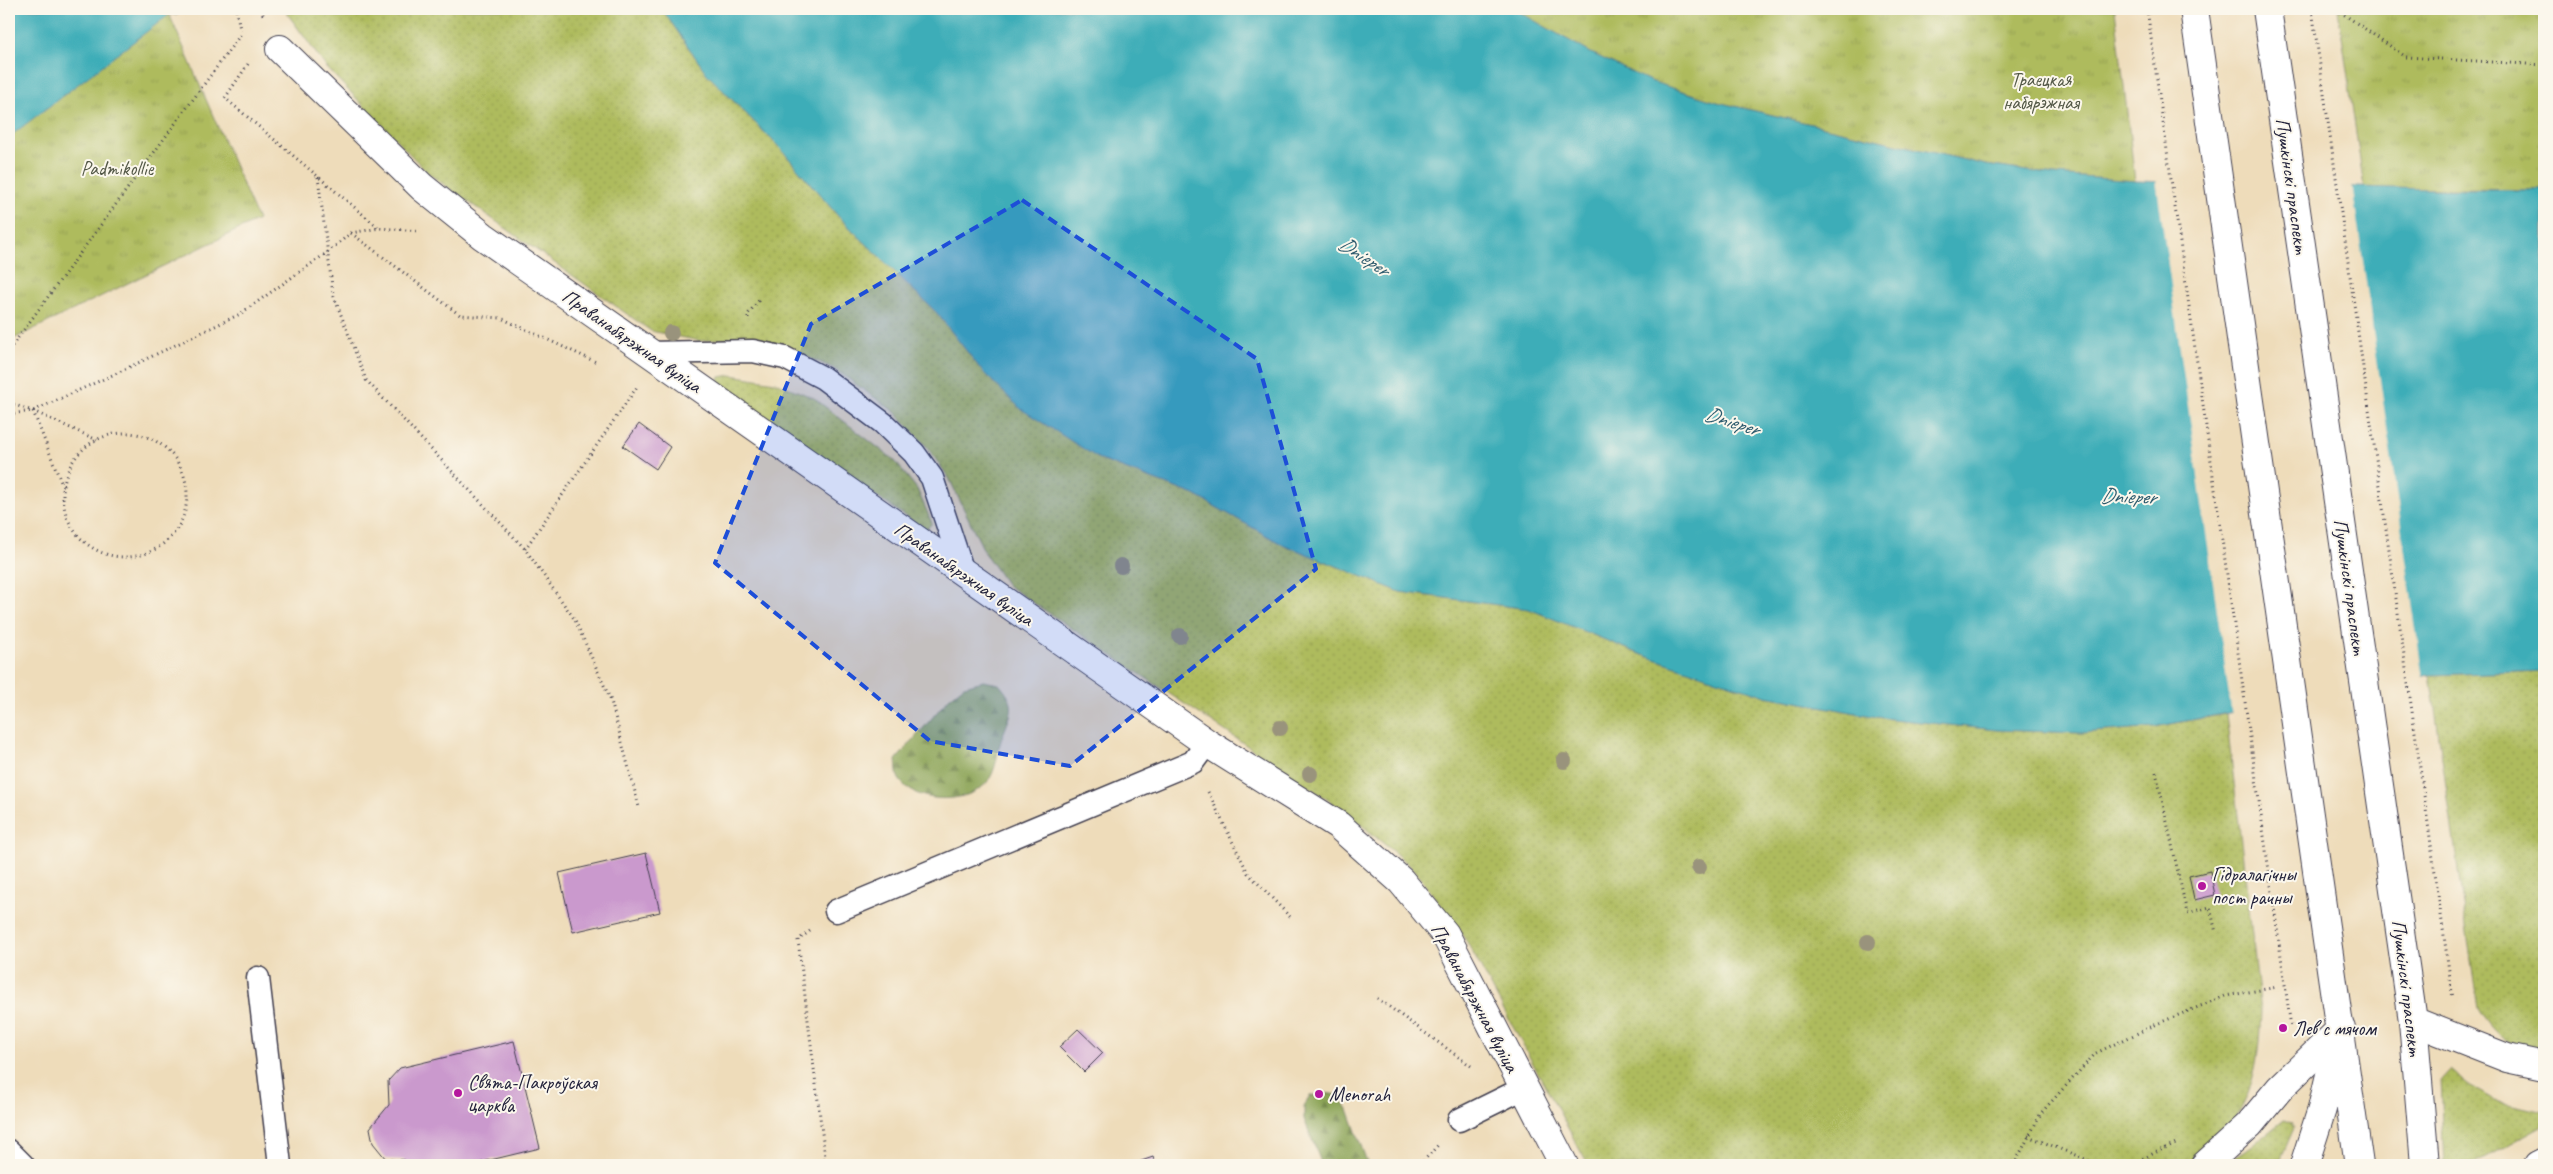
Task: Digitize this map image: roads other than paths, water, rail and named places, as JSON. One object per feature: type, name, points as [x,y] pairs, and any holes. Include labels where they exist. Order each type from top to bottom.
[{"type":"main road","points":[[2194,9],[2359,1165]]},
{"type":"main road","name":"Пушкінскі праспект","points":[[2267,9],[2413,1021],[2425,1165]]},
{"type":"main road","name":"Праванабярэжная вуліца","points":[[280,49],[422,187],[483,236],[964,575],[1200,753],[1338,825],[1401,881],[1445,934],[1564,1165]]},
{"type":"main road","points":[[2413,1021],[2507,1058],[2544,1066]]},
{"type":"main road","points":[[2205,1165],[2249,1125],[2280,1088],[2341,1029]]},
{"type":"main road","points":[[2304,1165],[2322,1109],[2341,1029]]},
{"type":"main road","points":[[2538,1165],[2544,1162]]},
{"type":"lane","points":[[658,359],[753,351],[785,358],[823,378],[883,423],[914,453],[932,478],[964,575]]},
{"type":"lane","points":[[836,911],[1200,753]]},
{"type":"lane","points":[[258,978],[280,1165]]},
{"type":"lane","points":[[1459,1120],[1524,1088]]},
{"type":"lane","points":[[9,1151],[23,1165]]},
{"type":"water","points":[[9,9],[182,9],[177,15],[170,14],[9,137]]},
{"type":"water","name":"Dnieper","points":[[662,9],[1514,9],[1591,53],[1650,81],[1717,102],[1986,165],[2054,175],[2135,181],[2467,190],[2544,190],[2544,671],[2430,675],[2154,727],[2081,733],[1997,730],[1883,718],[1766,696],[1640,654],[1529,609],[1400,592],[1280,543],[1195,495],[1101,460],[1021,409],[983,372],[937,313],[838,216],[781,149],[707,74]]},
{"type":"place","name":"Гідралагічны пост рачны","points":[[2202,886]]},
{"type":"place","name":"Лев с мячом","points":[[2283,1028]]},
{"type":"place","name":"Свята-Пакроўская царква","points":[[458,1093]]},
{"type":"place","name":"Menorah","points":[[1319,1094]]},
{"type":"park label","name":"Траецкая набярэжная","points":[[2041,90]]},
{"type":"park label","name":"Padmikollie","points":[[117,168]]}]
